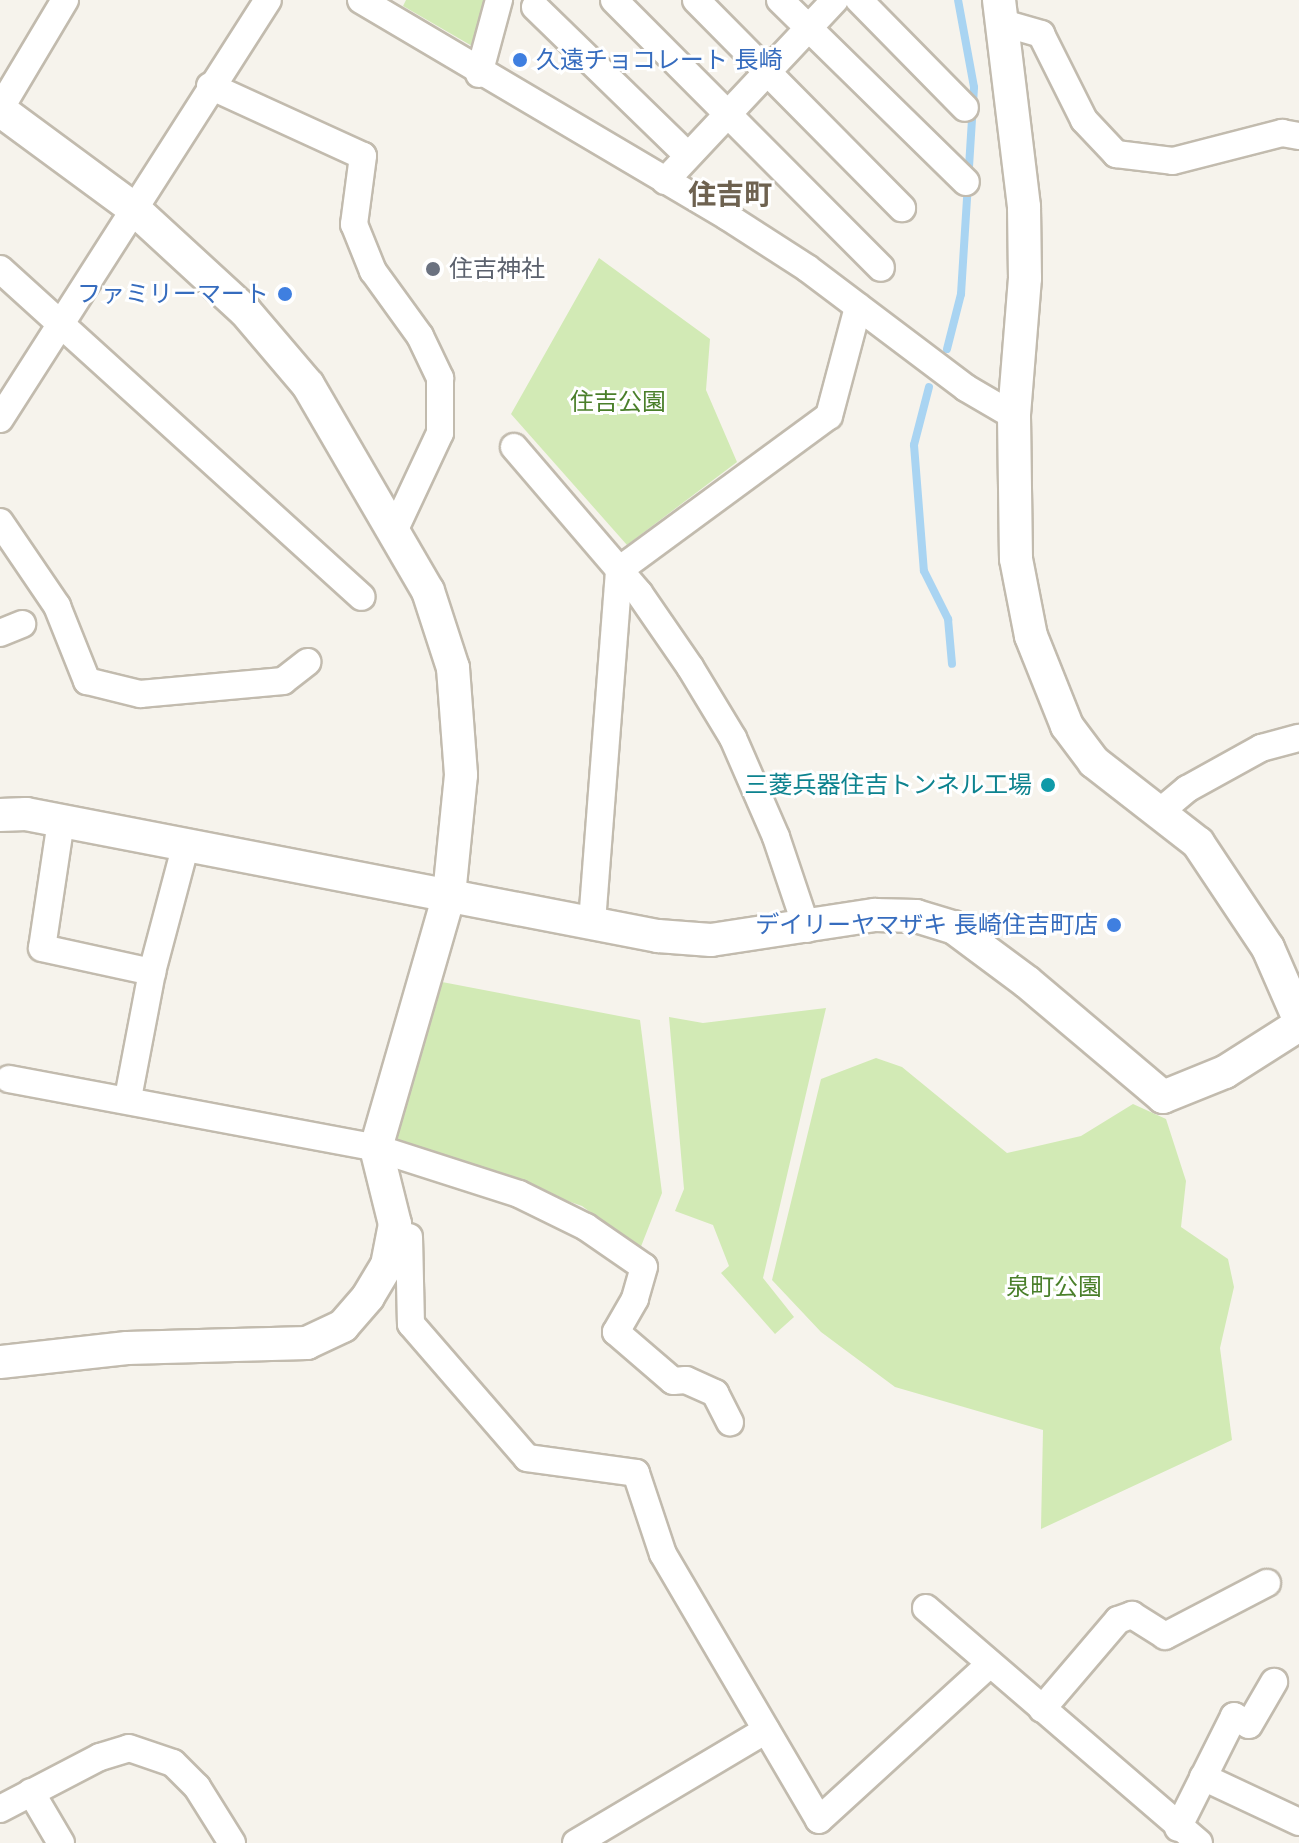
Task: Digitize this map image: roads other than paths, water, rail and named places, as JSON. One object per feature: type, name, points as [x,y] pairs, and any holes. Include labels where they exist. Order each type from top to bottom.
[{"type":"street","points":[[0,1362],[127,1348],[307,1343],[343,1326],[368,1297],[390,1252],[395,1224],[376,1148],[449,895],[461,775],[453,668],[428,591],[395,529],[308,385],[245,311],[133,208],[0,109],[65,0]]},
{"type":"street","points":[[0,419],[210,86],[268,0]]},
{"type":"street","points":[[361,0],[479,74],[665,181],[807,268],[966,388],[1014,416]]},
{"type":"street","points":[[479,74],[499,0]]},
{"type":"street","points":[[614,0],[881,268]]},
{"type":"street","points":[[696,0],[902,208]]},
{"type":"street","points":[[780,0],[966,182]]},
{"type":"street","points":[[665,181],[835,0]]},
{"type":"street","points":[[859,0],[965,108]]},
{"type":"street","points":[[535,7],[687,155]]},
{"type":"street","points":[[1001,11],[1041,34],[1084,120],[1116,154],[1173,161],[1282,133],[1299,136]]},
{"type":"street","points":[[1001,11],[1024,207],[1025,278],[1014,416],[1016,559],[1045,678],[1067,726],[1094,762],[1162,810],[1219,870],[1268,948],[1299,1019]]},
{"type":"street","points":[[210,86],[363,156],[354,224],[373,271],[420,336],[440,378],[440,433],[395,529]]},
{"type":"street","points":[[0,269],[58,325],[362,597]]},
{"type":"street","points":[[592,922],[619,570],[829,416],[858,307]]},
{"type":"street","points":[[514,447],[619,570],[690,667],[733,738],[776,837],[807,929]]},
{"type":"street","points":[[0,522],[57,606],[87,681],[140,694],[283,681],[307,662]]},
{"type":"street","points":[[1162,810],[1187,789],[1261,748],[1299,738]]},
{"type":"street","points":[[0,815],[61,821],[658,936],[711,940],[807,929],[875,915],[916,916],[953,927],[1027,982],[1163,1097],[1225,1072],[1299,1025]]},
{"type":"street","points":[[61,821],[42,948],[152,972]]},
{"type":"street","points":[[128,1098],[152,972],[186,844]]},
{"type":"street","points":[[9,1079],[128,1098],[376,1148],[519,1194],[586,1227],[644,1267],[616,1332],[673,1381],[686,1380],[715,1393],[730,1422]]},
{"type":"street","points":[[409,1237],[411,1324],[527,1458],[636,1473],[663,1554],[819,1820],[990,1664]]},
{"type":"street","points":[[1042,1709],[1118,1620],[1132,1615],[1165,1636],[1267,1583]]},
{"type":"street","points":[[926,1608],[1188,1836],[1203,1777],[1234,1716],[1249,1725],[1274,1682]]},
{"type":"street","points":[[576,1843],[766,1730]]},
{"type":"street","points":[[0,1809],[129,1748],[173,1763],[197,1787],[232,1843]]},
{"type":"street","points":[[1203,1777],[1299,1822]]},
{"type":"street","points":[[31,1792],[61,1843]]},
{"type":"waterway","points":[[947,349],[961,294],[974,87],[958,0]]},
{"type":"waterway","points":[[929,387],[914,445],[924,571],[948,619],[952,664]]},
{"type":"place","name":"久遠チョコレート 長崎","points":[[520,60]]},
{"type":"place","name":"住吉神社","points":[[433,269]]},
{"type":"place","name":"ファミリーマート","points":[[285,294]]},
{"type":"place","name":"三菱兵器住吉トンネル工場","points":[[1048,785]]},
{"type":"place","name":"デイリーヤマザキ 長崎住吉町店","points":[[1114,925]]},
{"type":"district","name":"住吉町","points":[[730,194]]},
{"type":"park label","name":"住吉公園","points":[[618,402]]},
{"type":"park label","name":"泉町公園","points":[[1054,1287]]}]
